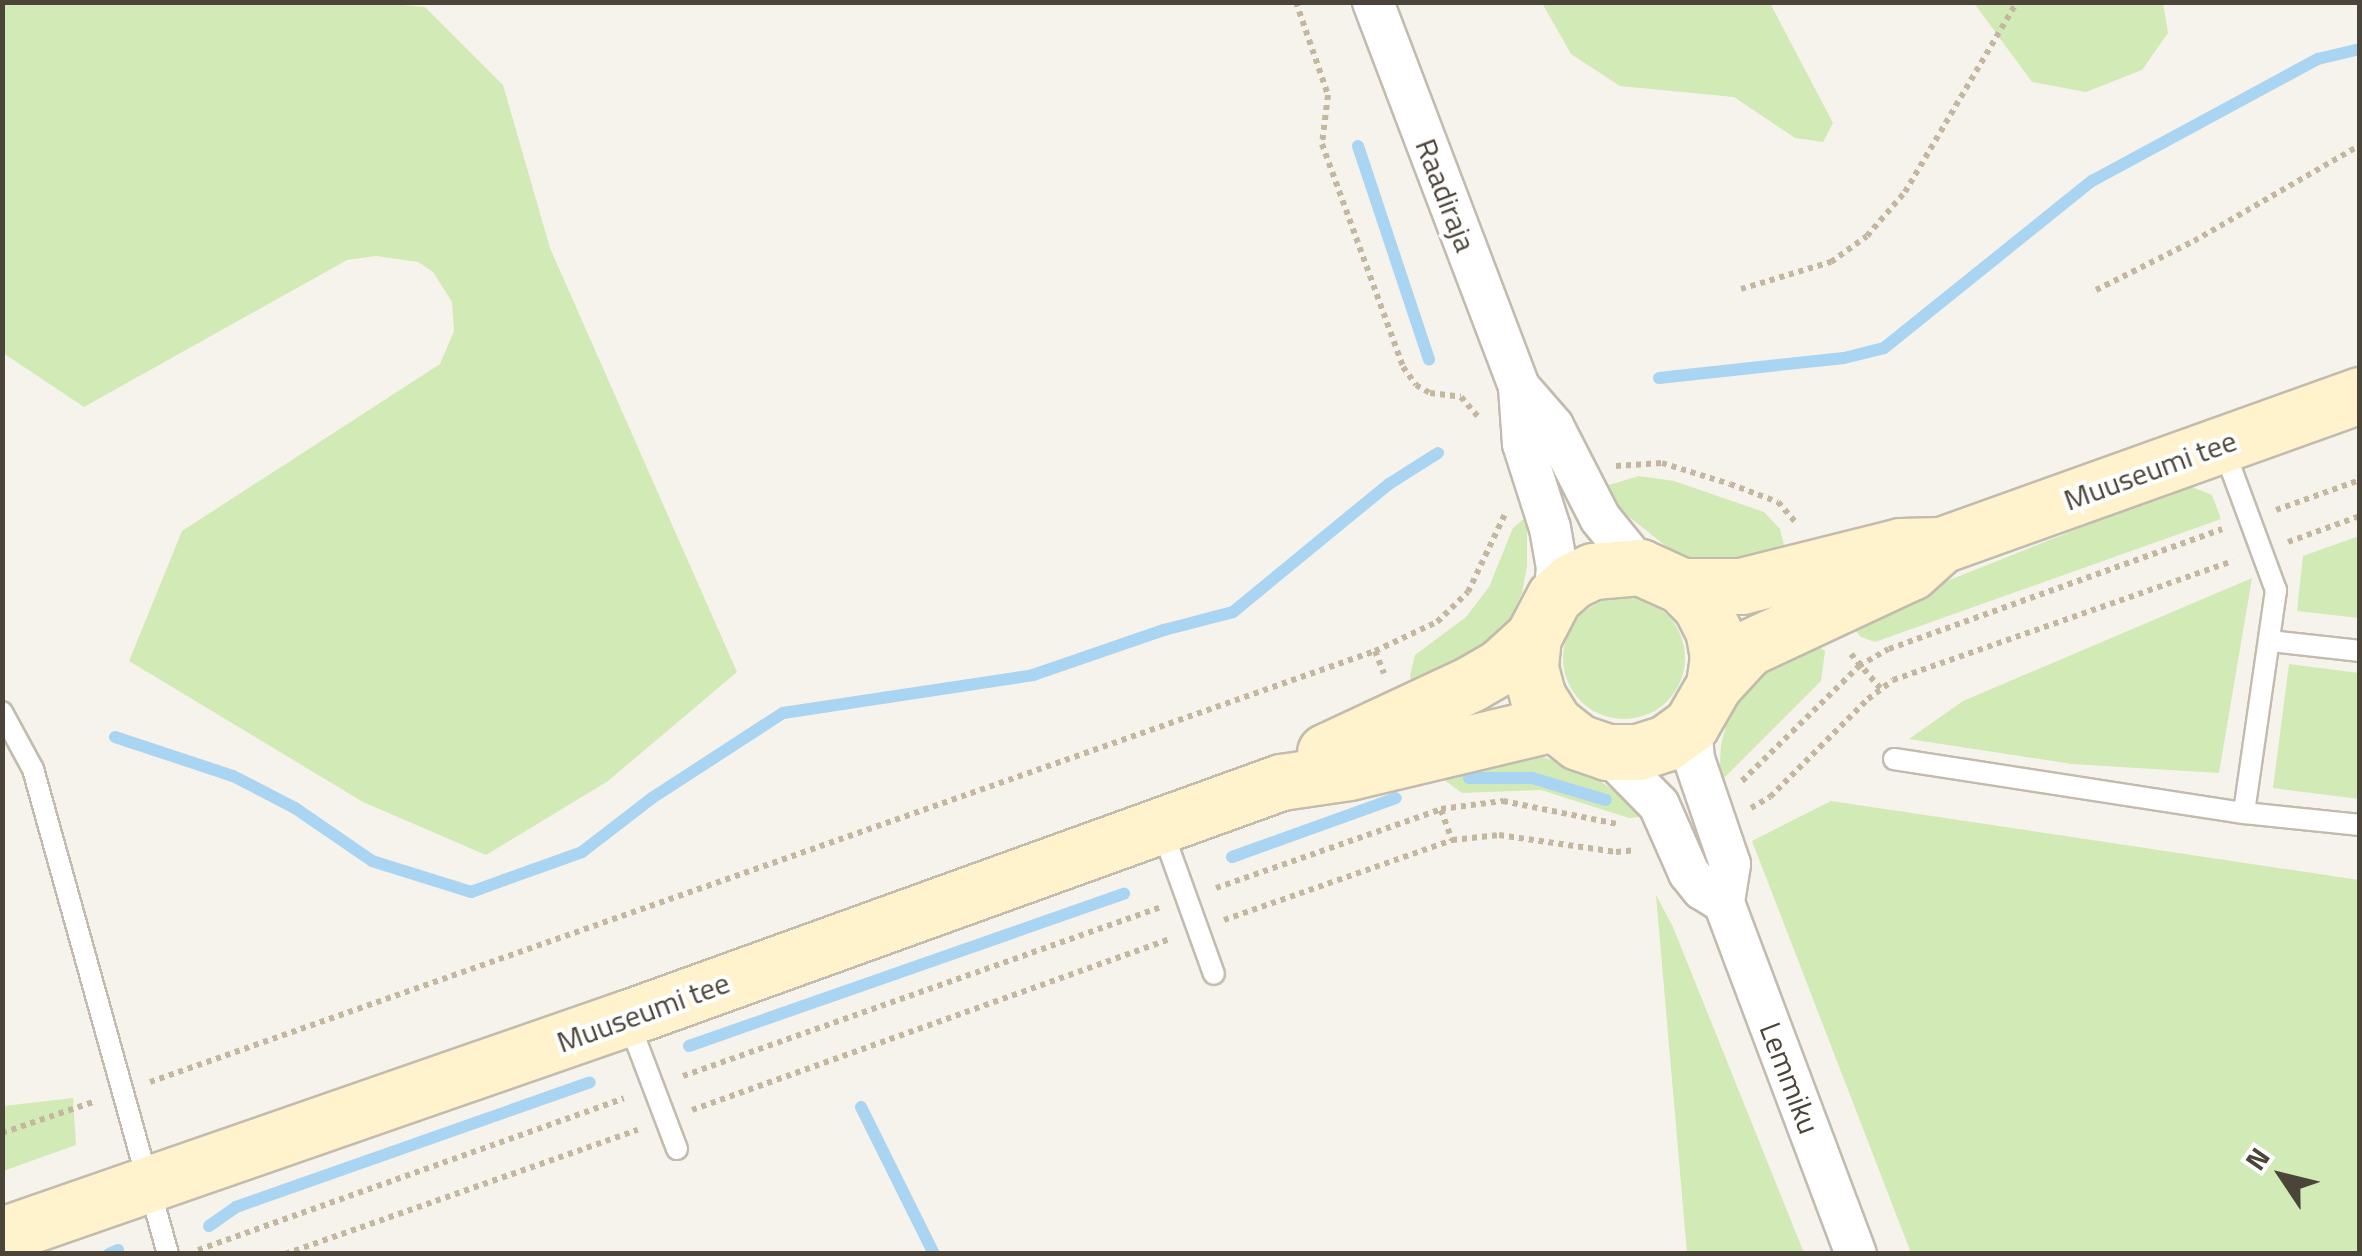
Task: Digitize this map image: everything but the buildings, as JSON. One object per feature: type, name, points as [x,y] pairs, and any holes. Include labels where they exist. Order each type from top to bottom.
[{"type":"street","name":"Raadiraja","points":[[1374,2],[1519,387],[1523,444],[1552,541],[1544,617]]},
{"type":"street","name":"Raadiraja","points":[[1519,387],[1552,426],[1600,518],[1661,576]]},
{"type":"street","name":"Muuseumi tee","points":[[1281,782],[1339,743],[1501,666],[1593,570],[1741,586],[1900,546],[1941,544],[2360,395]]},
{"type":"street","name":"Muuseumi tee","points":[[1607,752],[1638,752],[1666,743],[1703,704],[1729,665],[1769,634],[1910,572],[1941,544]]},
{"type":"street","points":[[1661,576],[1700,606],[1713,630],[1718,658],[1703,704]]},
{"type":"street","points":[[1544,617],[1530,668],[1538,697],[1554,723],[1578,742],[1607,752]]},
{"type":"street","name":"Lemmiku","points":[[1703,704],[1694,759],[1730,864],[1724,903],[1856,1254]]},
{"type":"street","name":"Muuseumi tee","points":[[2,1235],[627,1018],[1281,782],[1349,772],[1554,723]]},
{"type":"street","name":"Lemmiku","points":[[1607,752],[1659,806],[1689,872],[1702,889],[1724,903]]},
{"type":"lane","points":[[2222,444],[2276,590],[2244,813]]},
{"type":"lane","points":[[2270,641],[2360,652]]},
{"type":"lane","points":[[2,712],[33,769],[168,1254]]},
{"type":"lane","points":[[1894,760],[2244,813],[2360,825]]},
{"type":"lane","points":[[1160,825],[1214,974]]},
{"type":"lane","points":[[627,1018],[677,1149]]},
{"type":"path","points":[[1296,2],[1328,95],[1322,144],[1403,367],[1416,385],[1430,393],[1462,397],[1480,419],[1486,436]]},
{"type":"path","points":[[1741,289],[1831,262],[1867,236],[1905,192],[2017,2]]},
{"type":"path","points":[[2096,290],[2194,241],[2360,145]]},
{"type":"path","points":[[1603,471],[1624,464],[1662,463],[1778,502],[1799,529]]},
{"type":"path","points":[[1739,783],[1859,666],[1934,632],[2360,480]]},
{"type":"path","points":[[2,1133],[1375,652],[1437,622],[1468,592],[1498,519],[1497,502]]},
{"type":"path","points":[[1498,519],[1509,510]]},
{"type":"path","points":[[1737,816],[1770,797],[1880,688],[2360,516]]},
{"type":"path","points":[[1859,666],[1880,688]]},
{"type":"path","points":[[188,1254],[1440,809],[1503,801],[1628,826]]},
{"type":"path","points":[[1440,809],[1452,840]]},
{"type":"path","points":[[285,1254],[1452,840],[1499,835],[1616,852],[1654,848]]},
{"type":"green space","points":[[3,3],[381,3],[425,7],[503,85],[550,248],[737,672],[608,781],[486,855],[363,802],[129,661],[182,531],[440,364],[454,331],[452,302],[433,272],[418,262],[376,256],[347,260],[84,407],[3,353]]},
{"type":"green space","points":[[1542,3],[1770,3],[1833,123],[1823,142],[1795,138],[1734,97],[1620,86],[1571,54]]},
{"type":"green space","points":[[1974,3],[2163,3],[2168,33],[2142,70],[2086,92],[2032,82]]},
{"type":"green space","points":[[1639,476],[1674,481],[1764,512],[1780,529],[1787,557],[1722,561],[1692,558],[1667,547],[1623,512],[1602,487]]},
{"type":"green space","points":[[2187,485],[2212,495],[2221,519],[1875,642],[1861,637],[1847,621]]},
{"type":"green space","points":[[1527,516],[1527,566],[1522,593],[1510,618],[1489,645],[1414,696],[1410,675],[1415,655],[1466,617],[1489,587],[1513,528]]},
{"type":"green space","points":[[2359,536],[2359,618],[2297,611],[2303,556]]},
{"type":"green space","points":[[2252,578],[2219,773],[2072,764],[1909,739],[1963,701]]},
{"type":"green space","points":[[1624,597],[1647,601],[1667,615],[1681,635],[1685,658],[1681,681],[1667,701],[1647,715],[1624,719],[1601,715],[1581,701],[1567,681],[1563,658],[1567,635],[1581,615],[1601,601]]},
{"type":"green space","points":[[1806,636],[1825,651],[1821,681],[1719,783],[1721,745],[1731,707],[1752,681]]},
{"type":"green space","points":[[2289,664],[2359,673],[2359,799],[2273,788]]},
{"type":"green space","points":[[1493,753],[1543,757],[1590,774],[1626,799],[1642,817],[1629,818],[1541,790],[1462,793],[1444,780],[1437,765]]},
{"type":"green space","points":[[1831,801],[2359,880],[2359,1253],[1911,1253],[1752,841]]},
{"type":"green space","points":[[1656,895],[1673,927],[1804,1253],[1687,1253]]},
{"type":"green space","points":[[73,1098],[76,1145],[3,1171],[3,1106]]},
{"type":"waterway","points":[[1659,378],[1844,358],[1884,348],[2092,181],[2318,59],[2360,49]]},
{"type":"waterway","points":[[1358,146],[1429,360]]},
{"type":"waterway","points":[[115,737],[233,776],[295,808],[372,861],[471,892],[582,852],[652,798],[783,713],[1033,675],[1164,630],[1233,612],[1389,484],[1438,453]]},
{"type":"waterway","points":[[1469,778],[1532,778],[1606,800]]},
{"type":"waterway","points":[[1232,857],[1396,798]]},
{"type":"waterway","points":[[689,1046],[1124,894]]},
{"type":"waterway","points":[[209,1226],[236,1207],[590,1082]]},
{"type":"waterway","points":[[861,1107],[934,1254]]},
{"type":"waterway","points":[[109,1254],[118,1250]]}]
